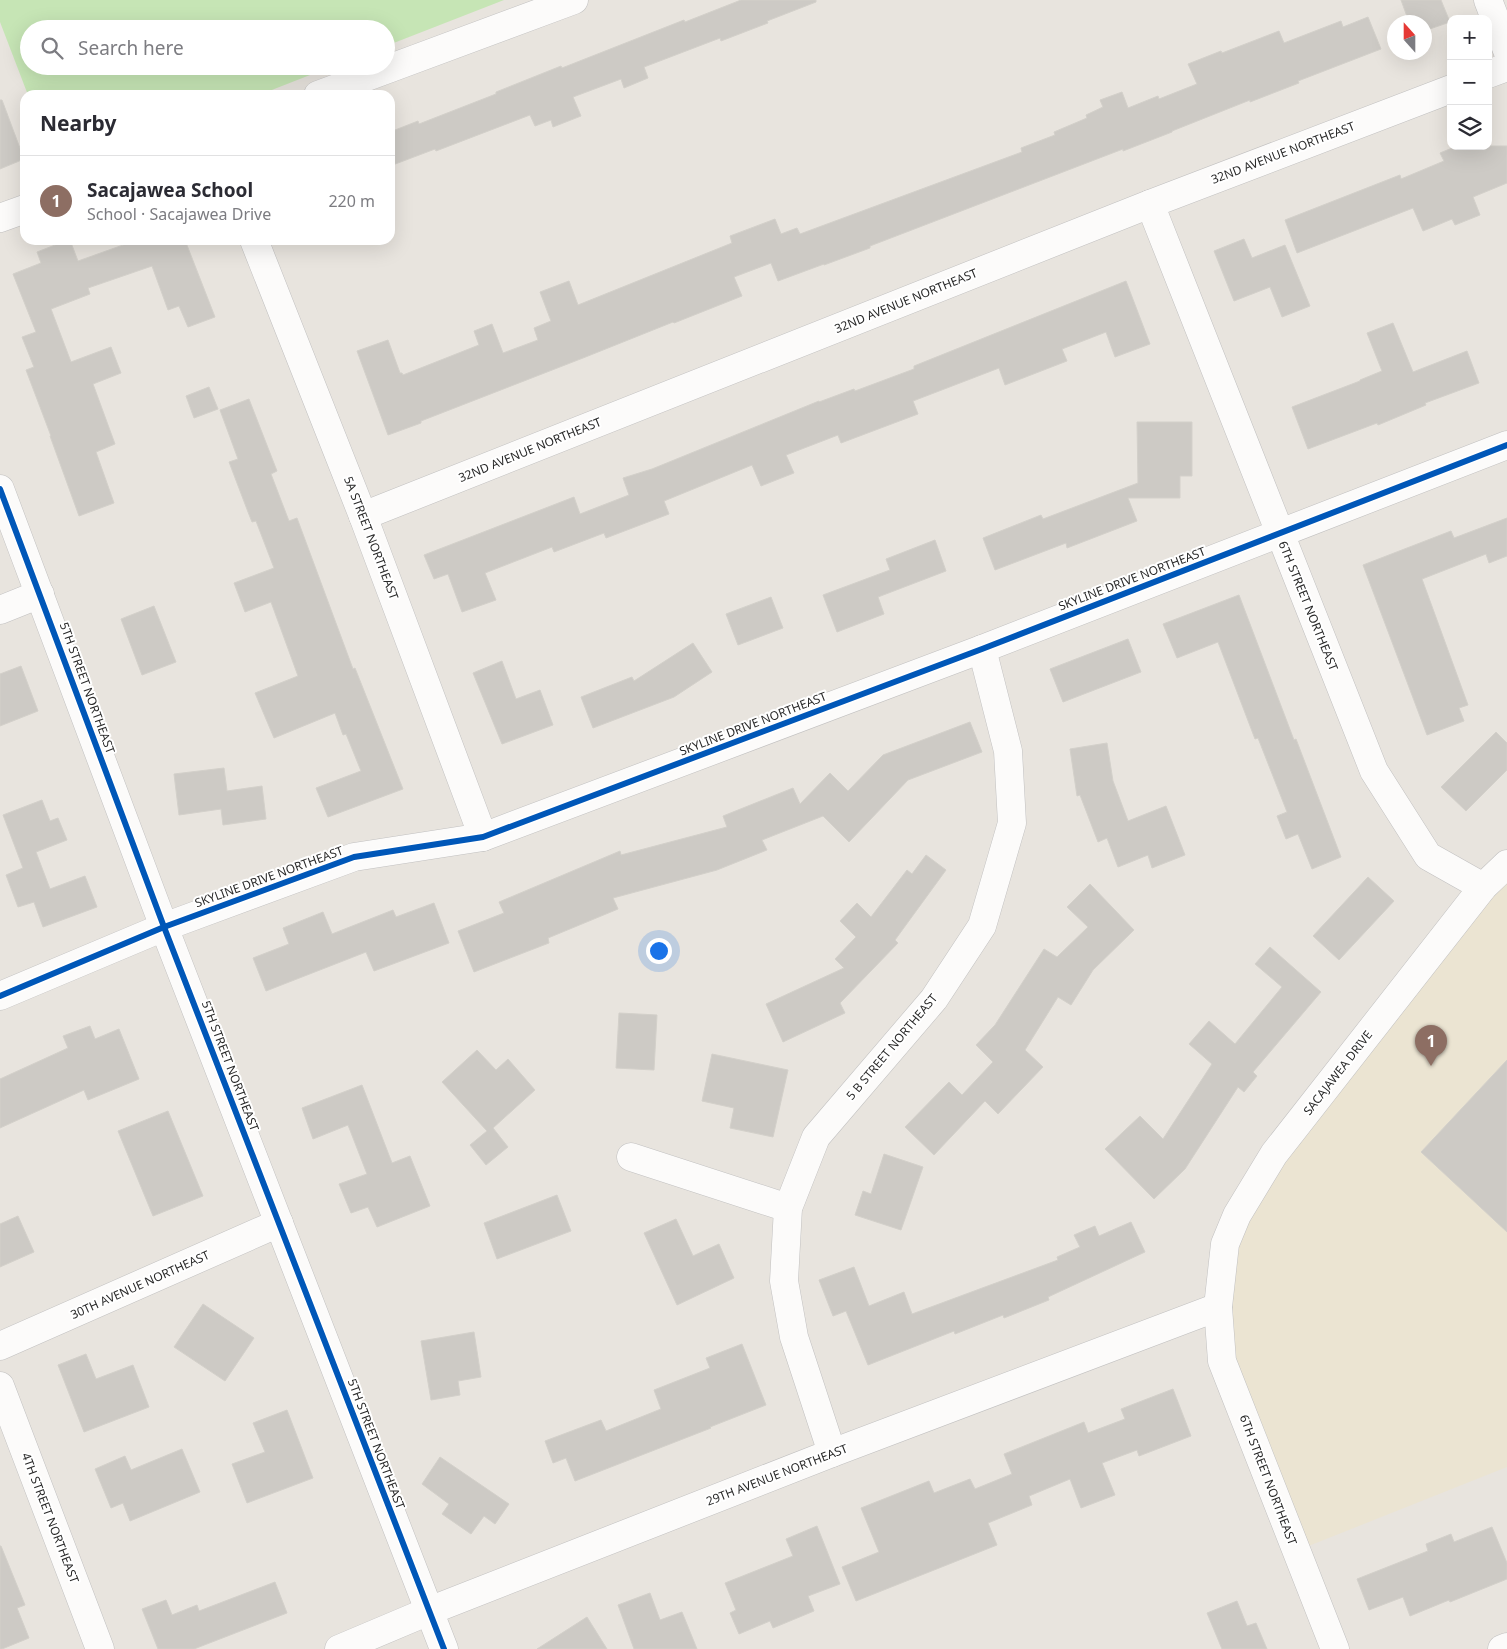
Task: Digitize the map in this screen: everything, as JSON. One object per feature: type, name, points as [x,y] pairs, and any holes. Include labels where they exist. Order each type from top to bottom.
[{"type":"street","points":[[395,66],[574,0]]},
{"type":"street","points":[[1488,0],[1507,50]]},
{"type":"street","points":[[1492,73],[1507,67]]},
{"type":"street","points":[[331,90],[372,75]]},
{"type":"street","name":"32ND AVENUE NORTHEAST","points":[[363,516],[1150,204],[1447,91]]},
{"type":"street","name":"6TH STREET NORTHEAST","points":[[1150,204],[1374,771],[1428,856],[1484,887]]},
{"type":"street","points":[[0,218],[20,210]]},
{"type":"street","name":"5A STREET NORTHEAST","points":[[256,245],[363,516],[483,837]]},
{"type":"street","name":"SKYLINE DRIVE NORTHEAST","points":[[0,996],[164,927],[354,858],[483,837],[982,649],[1507,445]]},
{"type":"street","name":"5TH STREET NORTHEAST","points":[[0,489],[164,927],[444,1649]]},
{"type":"street","points":[[0,610],[40,594]]},
{"type":"street","name":"5 B STREET NORTHEAST","points":[[832,1453],[794,1337],[784,1282],[788,1208],[816,1137],[934,999],[982,926],[1012,823],[1008,751],[982,649]]},
{"type":"street","name":"SACAJAWEA DRIVE","points":[[1218,1306],[1225,1244],[1237,1215],[1274,1154],[1484,887],[1507,864]]},
{"type":"street","points":[[632,1157],[788,1208]]},
{"type":"street","name":"30TH AVENUE NORTHEAST","points":[[0,1346],[279,1223]]},
{"type":"street","name":"6TH STREET NORTHEAST","points":[[1218,1306],[1222,1362],[1335,1649]]},
{"type":"street","name":"29TH AVENUE NORTHEAST","points":[[339,1649],[429,1611],[832,1453],[1218,1306]]},
{"type":"street","name":"4TH STREET NORTHEAST","points":[[0,1386],[100,1649]]},
{"type":"street","points":[[1502,1649],[1507,1647]]},
{"type":"shaded area","points":[[1507,864],[1507,1467],[1296,1551],[1218,1307],[1225,1244],[1483,887]]},
{"type":"green space","points":[[0,0],[504,0],[395,42],[395,20],[20,20],[20,74],[0,22]]},
{"type":"green space","points":[[20,75],[310,75],[272,90],[26,90]]},
{"type":"building","points":[[741,0],[816,0],[816,2],[767,21],[768,23],[721,41],[720,38],[644,67],[648,78],[624,88],[621,79],[573,97],[581,116],[553,127],[551,120],[535,126],[530,115],[436,151],[435,149],[395,164],[395,130],[418,121],[419,124],[561,66],[562,68],[684,20],[685,22]]},
{"type":"building","points":[[1401,0],[1441,0],[1447,15],[1447,23],[1432,28],[1432,15],[1406,15]]},
{"type":"building","points":[[1368,17],[1381,49],[1298,81],[1299,83],[1250,102],[1250,100],[1123,151],[1123,149],[824,265],[778,281],[771,263],[734,277],[742,296],[388,435],[357,351],[388,340],[400,373],[403,375],[479,345],[474,331],[492,324],[503,353],[538,340],[534,328],[551,321],[540,292],[569,281],[578,305],[732,243],[730,236],[775,219],[781,234],[797,228],[800,234],[1022,152],[1021,148],[1055,135],[1054,132],[1087,118],[1086,115],[1103,107],[1100,100],[1122,92],[1128,108],[1158,96],[1159,99],[1197,84],[1188,64],[1221,51],[1222,53],[1279,31],[1284,43],[1341,21],[1343,27]]},
{"type":"building","points":[[0,100],[2,100],[20,148],[20,161],[0,169]]},
{"type":"building","points":[[1492,146],[1507,146],[1507,183],[1473,197],[1480,215],[1455,225],[1452,219],[1423,231],[1413,208],[1297,253],[1285,220],[1400,175],[1401,179],[1444,161],[1440,153],[1447,150],[1492,150]]},
{"type":"building","points":[[1244,239],[1252,258],[1285,245],[1310,306],[1282,317],[1270,287],[1234,301],[1214,251]]},
{"type":"building","points":[[55,245],[72,245],[78,261],[123,245],[187,245],[215,317],[188,327],[179,306],[168,310],[152,266],[88,288],[90,294],[51,309],[71,362],[111,347],[121,373],[93,384],[115,444],[96,452],[114,503],[79,516],[26,370],[34,367],[22,337],[36,332],[13,274],[41,263],[37,252]]},
{"type":"building","points":[[1126,281],[1150,344],[1115,357],[1106,332],[1062,349],[1067,361],[1005,385],[999,368],[913,401],[918,414],[841,443],[838,435],[786,455],[794,473],[761,486],[752,465],[664,501],[669,514],[606,538],[604,533],[554,552],[552,547],[485,573],[496,600],[462,612],[448,574],[434,579],[424,555],[574,497],[580,514],[629,495],[623,478],[652,469],[819,401],[854,389],[855,391],[914,369],[914,366]]},
{"type":"building","points":[[1393,323],[1413,372],[1467,351],[1479,383],[1425,403],[1426,405],[1378,425],[1377,423],[1308,449],[1292,407],[1382,371],[1367,333]]},
{"type":"building","points":[[209,387],[218,409],[194,418],[186,396]]},
{"type":"building","points":[[249,399],[277,471],[271,474],[289,521],[297,518],[353,669],[355,668],[403,789],[328,817],[316,788],[361,771],[346,734],[343,735],[335,713],[274,738],[255,693],[298,676],[271,602],[245,612],[234,583],[274,568],[256,521],[252,522],[229,462],[238,459],[220,410]]},
{"type":"building","points":[[1137,422],[1192,422],[1192,476],[1180,476],[1180,498],[1128,498],[1137,521],[1067,548],[1066,543],[995,570],[983,538],[1041,515],[1043,519],[1138,483]]},
{"type":"building","points":[[1507,518],[1507,556],[1489,563],[1486,554],[1422,579],[1468,705],[1459,708],[1464,721],[1427,735],[1363,565],[1451,531],[1454,538]]},
{"type":"building","points":[[935,540],[946,571],[878,597],[884,614],[837,632],[823,595],[890,570],[886,559]]},
{"type":"building","points":[[1239,595],[1341,857],[1312,869],[1298,834],[1286,839],[1277,816],[1287,812],[1258,738],[1255,739],[1218,642],[1177,658],[1163,624]]},
{"type":"building","points":[[771,597],[783,628],[738,645],[726,614]]},
{"type":"building","points":[[154,606],[176,662],[142,675],[121,619]]},
{"type":"building","points":[[1128,639],[1141,672],[1063,702],[1050,669]]},
{"type":"building","points":[[693,643],[712,672],[674,697],[593,728],[581,697],[632,677],[634,681]]},
{"type":"building","points":[[502,661],[516,699],[540,690],[553,725],[502,744],[473,673]]},
{"type":"building","points":[[21,666],[38,711],[0,726],[0,674]]},
{"type":"building","points":[[970,722],[982,752],[908,780],[849,842],[823,816],[762,840],[767,850],[717,870],[613,898],[618,909],[548,938],[549,943],[474,972],[458,931],[504,913],[499,902],[620,851],[621,855],[727,827],[723,816],[793,788],[800,804],[830,773],[848,791],[883,755]]},
{"type":"building","points":[[1496,732],[1507,743],[1507,770],[1466,811],[1441,787]]},
{"type":"building","points":[[1107,743],[1113,781],[1128,821],[1166,806],[1185,855],[1152,868],[1148,855],[1118,867],[1107,838],[1098,842],[1080,795],[1077,796],[1070,749]]},
{"type":"building","points":[[224,768],[227,791],[262,786],[266,819],[223,825],[221,809],[179,815],[174,774]]},
{"type":"building","points":[[42,800],[50,821],[58,818],[67,840],[36,852],[50,889],[85,876],[97,907],[43,927],[34,902],[18,907],[6,875],[23,868],[3,815]]},
{"type":"building","points":[[926,855],[946,870],[895,940],[898,943],[840,1003],[845,1013],[783,1042],[766,1004],[844,968],[835,959],[856,937],[840,921],[857,903],[871,917],[907,870],[912,874]]},
{"type":"building","points":[[1368,877],[1394,901],[1339,960],[1313,936]]},
{"type":"building","points":[[1090,884],[1134,930],[1093,970],[1071,1005],[1058,997],[1025,1050],[1043,1067],[998,1114],[985,1101],[934,1155],[905,1127],[949,1082],[962,1095],[993,1062],[976,1045],[995,1025],[1044,949],[1057,957],[1088,927],[1067,907]]},
{"type":"building","points":[[434,903],[449,943],[374,971],[366,952],[266,991],[253,958],[289,944],[283,928],[323,912],[332,934],[393,910],[396,917]]},
{"type":"building","points":[[1270,947],[1321,992],[1253,1072],[1257,1076],[1244,1092],[1238,1087],[1185,1169],[1154,1199],[1105,1149],[1140,1116],[1163,1139],[1212,1064],[1189,1044],[1209,1021],[1235,1044],[1282,987],[1255,964]]},
{"type":"building","points":[[619,1013],[657,1015],[654,1070],[616,1068]]},
{"type":"building","points":[[90,1026],[95,1039],[119,1029],[139,1079],[88,1100],[84,1090],[0,1128],[0,1079],[68,1048],[63,1036]]},
{"type":"building","points":[[477,1050],[496,1070],[508,1059],[535,1090],[493,1128],[508,1147],[486,1165],[470,1145],[487,1131],[442,1082]]},
{"type":"building","points":[[712,1054],[788,1070],[773,1137],[730,1128],[734,1108],[702,1101]]},
{"type":"building","points":[[1507,1060],[1507,1232],[1421,1152]]},
{"type":"building","points":[[362,1085],[392,1163],[410,1156],[430,1206],[377,1227],[368,1207],[351,1213],[339,1184],[367,1174],[348,1125],[313,1139],[302,1108]]},
{"type":"building","points":[[168,1111],[203,1196],[153,1216],[118,1131]]},
{"type":"building","points":[[884,1154],[923,1167],[901,1230],[855,1215],[863,1191],[871,1194]]},
{"type":"building","points":[[557,1195],[571,1231],[497,1259],[484,1223]]},
{"type":"building","points":[[18,1216],[34,1252],[0,1267],[0,1224]]},
{"type":"building","points":[[676,1219],[693,1256],[719,1244],[734,1278],[677,1305],[644,1233]]},
{"type":"building","points":[[1131,1222],[1145,1252],[1048,1297],[1049,1300],[1004,1318],[1003,1315],[955,1334],[954,1331],[868,1365],[846,1311],[833,1316],[819,1280],[854,1267],[869,1306],[904,1292],[912,1314],[1058,1260],[1057,1257],[1080,1247],[1074,1235],[1095,1226],[1099,1236]]},
{"type":"building","points":[[203,1304],[254,1338],[225,1381],[174,1347]]},
{"type":"building","points":[[474,1332],[481,1377],[458,1381],[460,1395],[431,1400],[421,1341]]},
{"type":"building","points":[[742,1344],[766,1405],[575,1481],[566,1458],[553,1463],[545,1441],[601,1420],[606,1431],[661,1409],[654,1390],[710,1368],[706,1358]]},
{"type":"building","points":[[86,1354],[96,1379],[133,1365],[149,1407],[84,1432],[58,1365]]},
{"type":"building","points":[[1173,1389],[1191,1436],[1139,1456],[1137,1450],[1102,1463],[1115,1495],[1081,1508],[1070,1479],[1029,1496],[1032,1505],[988,1523],[997,1545],[856,1601],[842,1567],[879,1552],[861,1508],[929,1481],[934,1493],[970,1479],[975,1489],[1012,1474],[1004,1454],[1084,1422],[1088,1433],[1125,1419],[1121,1409]]},
{"type":"building","points":[[287,1410],[313,1478],[247,1503],[232,1464],[265,1452],[253,1423]]},
{"type":"building","points":[[182,1449],[200,1492],[130,1521],[123,1503],[111,1508],[95,1469],[125,1456],[131,1470]]},
{"type":"building","points":[[440,1457],[509,1504],[495,1524],[484,1516],[471,1534],[442,1514],[449,1504],[422,1484]]},
{"type":"building","points":[[817,1526],[840,1584],[808,1596],[814,1611],[773,1628],[770,1621],[739,1634],[730,1613],[736,1610],[725,1583],[793,1556],[786,1539]]},
{"type":"building","points":[[1492,1527],[1507,1563],[1507,1579],[1410,1616],[1403,1597],[1369,1610],[1357,1579],[1428,1551],[1426,1544],[1451,1534],[1454,1542]]},
{"type":"building","points":[[0,1546],[25,1605],[17,1608],[29,1638],[2,1649],[0,1649]]},
{"type":"building","points":[[275,1582],[287,1613],[194,1649],[158,1649],[142,1609],[166,1600],[172,1615],[197,1605],[199,1611]]},
{"type":"building","points":[[650,1593],[660,1620],[682,1612],[697,1649],[634,1649],[618,1605]]},
{"type":"building","points":[[1237,1601],[1247,1626],[1256,1623],[1267,1649],[1222,1649],[1207,1613]]},
{"type":"building","points":[[587,1617],[607,1649],[537,1649]]},
{"type":"cycle path","points":[[0,996],[164,927],[354,857],[483,837],[982,649],[1507,445]]},
{"type":"cycle path","points":[[0,489],[164,927],[444,1649]]},
{"type":"place","name":"Sacajawea School","points":[[1431,1066]]}]
